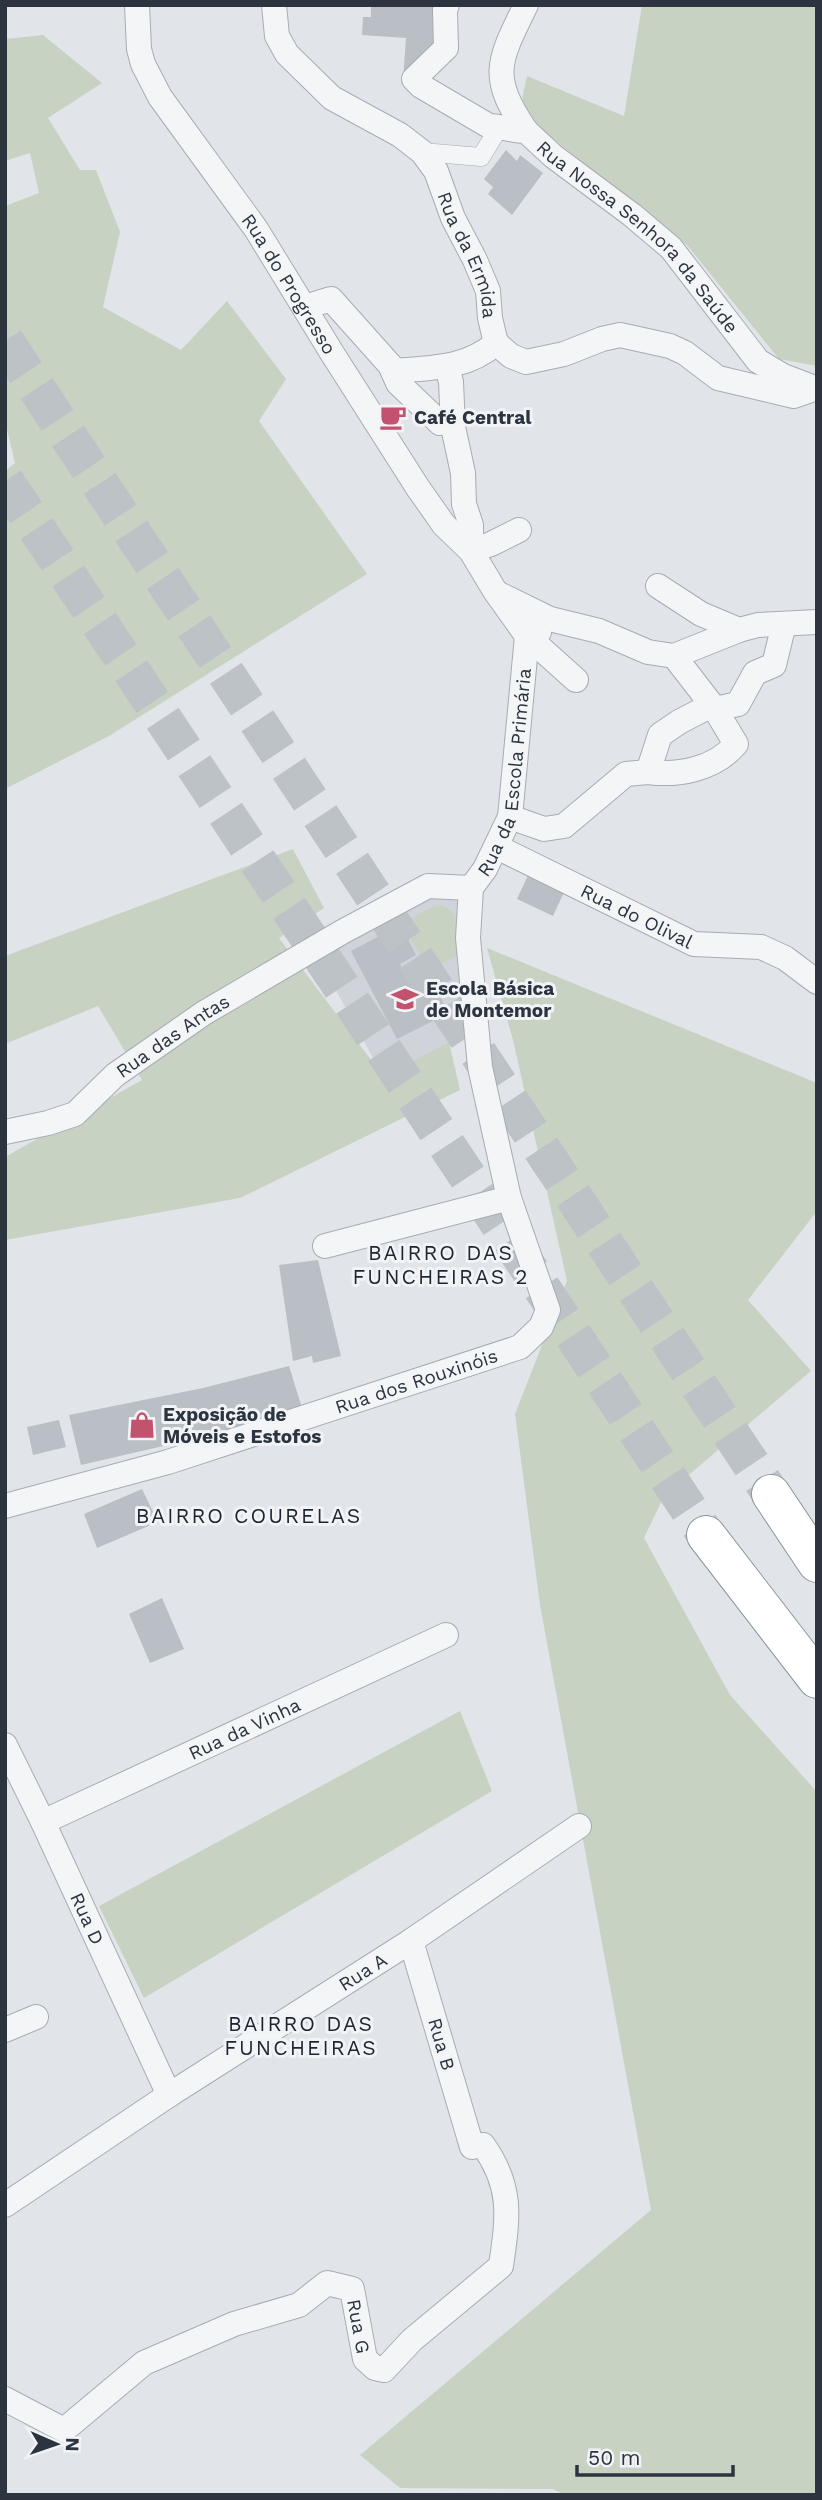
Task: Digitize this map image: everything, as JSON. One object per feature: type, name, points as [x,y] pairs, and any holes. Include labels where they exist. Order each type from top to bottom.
[{"type":"highway","points":[[771,1494],[817,1563]]},
{"type":"highway","points":[[706,1535],[817,1679]]},
{"type":"street","name":"Rua do Progresso","points":[[137,5],[139,49],[160,97],[256,229],[418,488],[444,524],[471,551]]},
{"type":"street","name":"Rua da Ermida","points":[[274,5],[277,36],[287,54],[332,98],[401,135],[422,152],[436,171],[453,218],[488,291],[496,342],[482,356],[447,366],[393,371]]},
{"type":"street","name":"Rua Nossa Senhora da Saúde","points":[[447,5],[446,48],[414,79],[421,86],[489,126],[500,126],[510,131],[526,131],[553,156],[671,248],[758,361],[783,376],[816,389]]},
{"type":"street","points":[[526,5],[501,61],[502,86],[508,105],[526,131]]},
{"type":"street","points":[[422,152],[481,157],[500,126]]},
{"type":"street","points":[[305,307],[331,299],[390,365],[398,383],[440,423],[452,421]]},
{"type":"street","points":[[496,342],[511,355],[526,362],[564,354],[620,335],[670,346],[685,353],[718,378],[793,396],[816,389]]},
{"type":"street","points":[[447,366],[451,382],[452,421],[463,474],[464,504],[471,526],[471,551],[527,636],[576,680]]},
{"type":"street","points":[[471,551],[519,530]]},
{"type":"street","points":[[659,586],[701,614],[739,630]]},
{"type":"street","points":[[495,591],[550,619],[600,631],[648,652],[674,656],[739,630],[817,622]]},
{"type":"street","points":[[527,636],[569,623]]},
{"type":"street","points":[[648,772],[660,735],[704,709],[738,704],[755,673],[774,665],[785,624]]},
{"type":"street","name":"Rua da Escola Primária","points":[[342,932],[428,886],[471,888],[497,847],[510,817],[527,636]]},
{"type":"street","points":[[510,817],[544,829],[564,826],[626,774],[668,774],[702,767],[720,760],[730,752],[736,744],[715,709],[674,656]]},
{"type":"street","name":"Rua do Olival","points":[[497,847],[694,944],[761,947],[785,958],[817,982]]},
{"type":"street","points":[[325,1246],[509,1198],[480,1067],[468,938],[471,888]]},
{"type":"street","name":"Rua das Antas","points":[[5,1132],[75,1114],[115,1075],[204,1013],[342,932]]},
{"type":"street","name":"Rua dos Rouxinóis","points":[[5,1506],[168,1462],[520,1347],[541,1327],[548,1310],[509,1198]]},
{"type":"street","name":"Rua da Vinha","points":[[43,1822],[446,1635]]},
{"type":"street","name":"Rua D","points":[[5,1745],[169,2095]]},
{"type":"street","name":"Rua A","points":[[5,2205],[169,2095],[411,1941],[579,1826]]},
{"type":"street","name":"Rua B","points":[[411,1941],[472,2147]]},
{"type":"street","points":[[5,2030],[36,2017]]},
{"type":"street","name":"Rua G","points":[[5,2399],[64,2430],[144,2363],[234,2324],[299,2305],[327,2283],[352,2288],[365,2359],[375,2368],[384,2370],[412,2340],[501,2266],[507,2225],[507,2198],[498,2165],[483,2144],[472,2147]]},
{"type":"shaded area","name":"Escola Básica de Montemor","points":[[432,894],[453,898],[459,903],[471,1031],[384,1078],[320,957]]},
{"type":"green space","points":[[642,5],[817,5],[817,366],[779,359],[687,245],[537,126],[521,104],[527,76],[624,116]]},
{"type":"green space","points":[[43,35],[102,83],[48,118],[80,170],[96,170],[120,232],[103,307],[181,350],[227,301],[286,379],[259,421],[367,574],[109,736],[5,789],[5,471],[15,463],[5,421],[5,206],[39,193],[30,153],[5,161],[5,39]]},
{"type":"green space","points":[[293,849],[324,908],[279,938],[384,1077],[449,1042],[460,1090],[240,1198],[5,1240],[5,1157],[142,1080],[98,1006],[5,1044],[5,956]]},
{"type":"green space","points":[[442,905],[449,909],[457,920],[459,949],[457,956],[428,970],[402,924],[432,907]]},
{"type":"green space","points":[[487,948],[817,1083],[817,1211],[748,1300],[811,1371],[664,1496],[644,1538],[730,1695],[817,1792],[817,2495],[565,2495],[553,2489],[400,2488],[360,2455],[651,2210],[540,1605],[515,1414],[567,1281],[513,1040]]},
{"type":"green space","points":[[460,1711],[492,1791],[144,1998],[99,1906]]},
{"type":"building","points":[[371,5],[436,6],[433,59],[403,80],[406,38],[362,35],[363,17],[371,17]]},
{"type":"building","points":[[506,150],[517,161],[520,155],[543,173],[512,215],[488,194],[493,187],[484,179]]},
{"type":"building","points":[[530,871],[566,888],[553,916],[517,899]]},
{"type":"building","points":[[383,934],[389,947],[407,937],[416,955],[400,964],[416,994],[433,984],[444,1004],[428,1012],[433,1021],[397,1039],[351,951]]},
{"type":"building","points":[[318,1260],[341,1356],[313,1363],[312,1356],[293,1361],[279,1265]]},
{"type":"building","name":"Exposição de Móveis e Estofos","points":[[289,1366],[302,1408],[258,1424],[81,1465],[69,1415],[203,1388]]},
{"type":"building","points":[[59,1420],[66,1447],[33,1455],[27,1427]]},
{"type":"building","points":[[142,1489],[158,1522],[97,1548],[84,1514]]},
{"type":"building","points":[[162,1598],[184,1649],[150,1663],[129,1614]]},
{"type":"tunnel","points":[[5,341],[771,1494]]},
{"type":"tunnel","points":[[5,481],[706,1535]]},
{"type":"place","name":"Café Central","points":[[393,417]]},
{"type":"place","name":"Escola Básica de Montemor","points":[[405,999]]},
{"type":"place","name":"Exposição de Móveis e Estofos","points":[[142,1425]]},
{"type":"district","name":"BAIRRO DAS FUNCHEIRAS 2","points":[[441,1265]]},
{"type":"district","name":"BAIRRO COURELAS","points":[[249,1516]]},
{"type":"district","name":"BAIRRO DAS FUNCHEIRAS","points":[[301,2036]]}]
